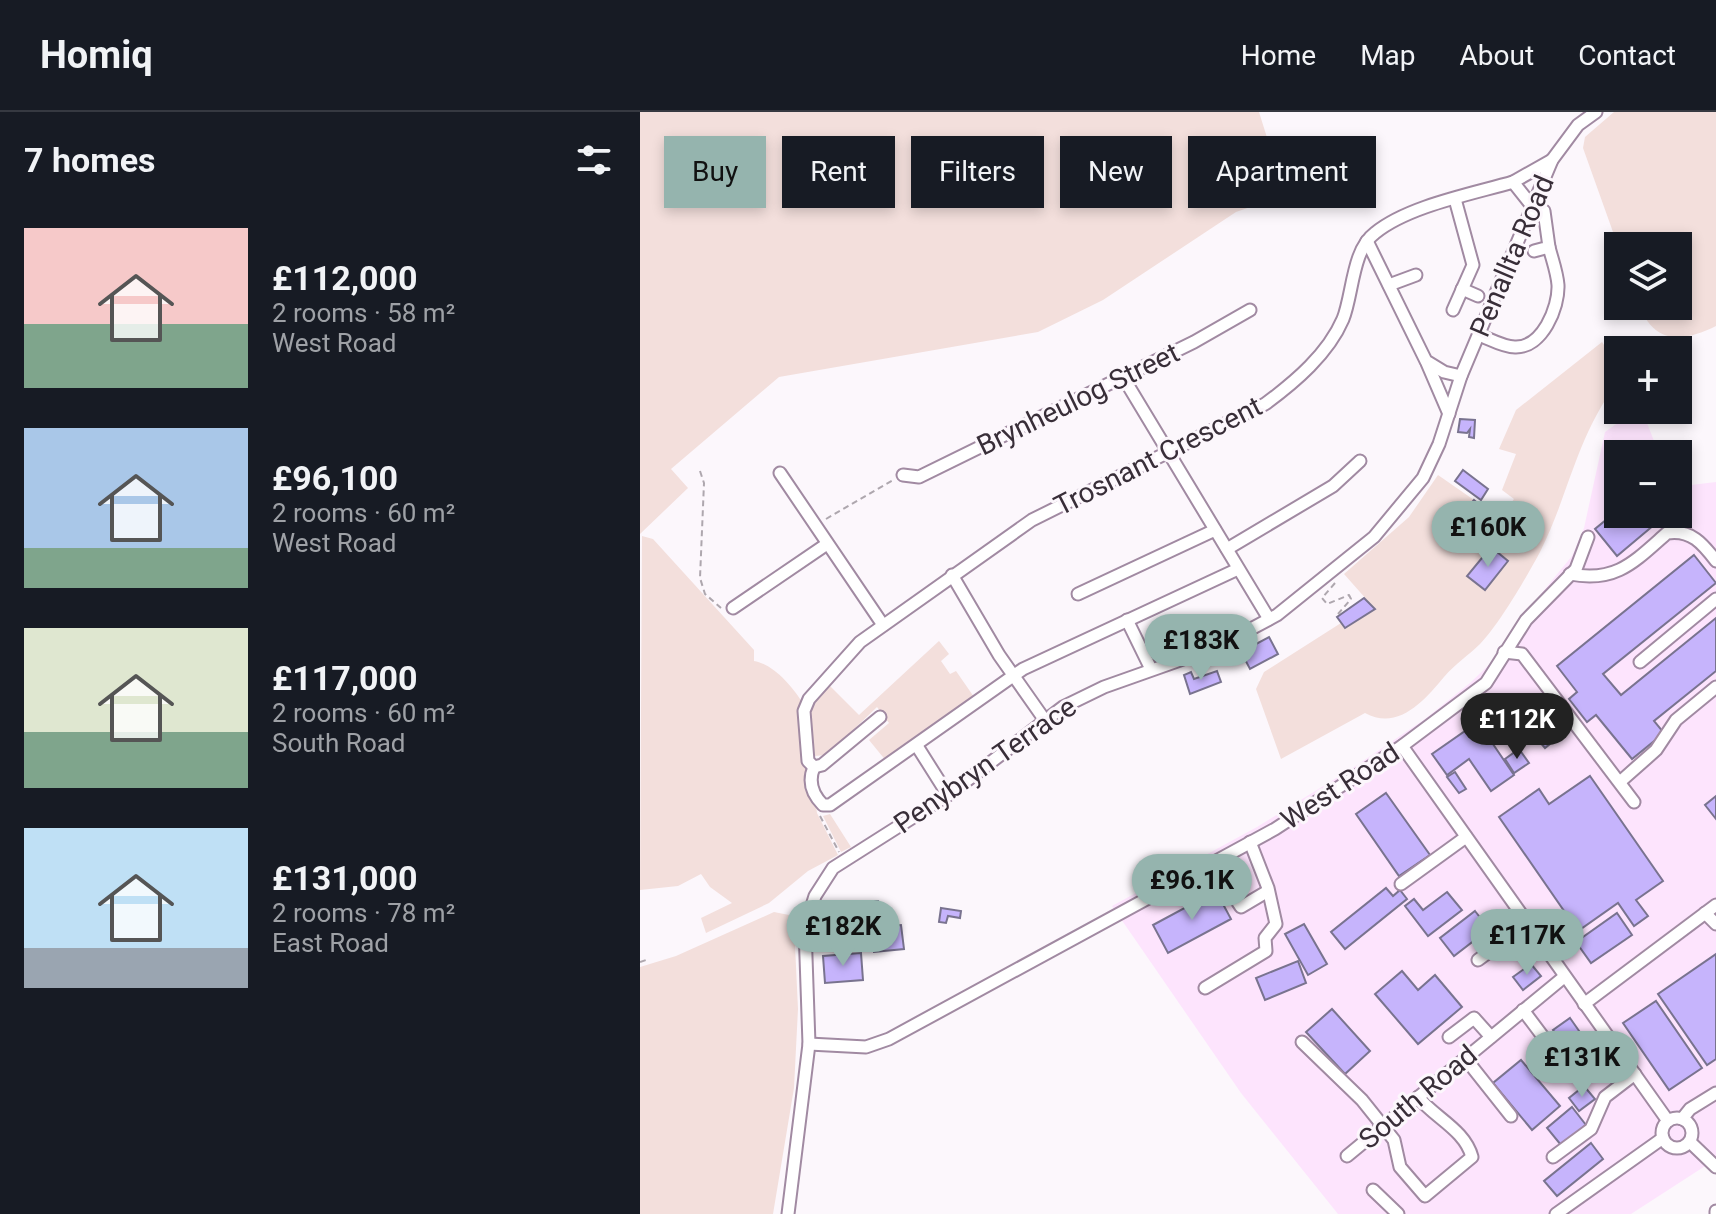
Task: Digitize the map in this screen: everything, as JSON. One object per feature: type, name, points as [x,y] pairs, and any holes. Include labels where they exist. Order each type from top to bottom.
[{"type":"street","name":"Penallta Road","points":[[1449,414],[1461,376],[1538,209],[1552,160],[1578,125],[1596,112]]},
{"type":"street","points":[[1449,414],[1367,241],[1396,220],[1513,182],[1552,160]]},
{"type":"street","points":[[1479,335],[1517,348],[1531,344],[1542,334],[1558,297],[1548,242],[1538,209],[1513,182]]},
{"type":"street","points":[[1453,310],[1473,265],[1455,199]]},
{"type":"street","name":"Trosnant Crescent","points":[[814,767],[807,753],[804,711],[809,699],[860,642],[1032,520],[1235,422],[1288,387],[1327,346],[1343,319],[1367,241]]},
{"type":"street","points":[[1534,251],[1548,242]]},
{"type":"street","points":[[1356,271],[1380,267]]},
{"type":"street","points":[[1389,285],[1416,275]]},
{"type":"street","points":[[1462,289],[1478,296]]},
{"type":"street","name":"Brynheulog Street","points":[[903,475],[919,477],[1123,377],[1250,310]]},
{"type":"street","points":[[1426,361],[1444,372],[1461,376]]},
{"type":"street","points":[[1123,377],[1269,619]]},
{"type":"street","name":"Penybryn Terrace","points":[[809,1044],[805,928],[815,896],[833,868],[948,795],[1044,719],[1104,687],[1217,647],[1269,619],[1374,537],[1423,478],[1449,414]]},
{"type":"street","points":[[1227,549],[1333,486],[1360,461]]},
{"type":"street","points":[[780,473],[883,625]]},
{"type":"street","points":[[1078,594],[1215,530]]},
{"type":"street","points":[[1570,574],[1593,579],[1623,570],[1667,533],[1676,532],[1689,533],[1716,561]]},
{"type":"street","name":"West Road","points":[[809,1044],[866,1047],[889,1039],[1250,842],[1402,746],[1486,683],[1526,620],[1570,574],[1588,537]]},
{"type":"street","points":[[733,608],[827,544]]},
{"type":"street","points":[[880,717],[834,756],[814,767],[811,776],[814,796],[823,805],[838,801],[1013,676],[1238,569]]},
{"type":"street","points":[[952,575],[1013,676],[1044,719]]},
{"type":"street","points":[[1640,662],[1716,599]]},
{"type":"street","points":[[1127,620],[1151,669]]},
{"type":"street","points":[[1504,652],[1522,654],[1634,802]]},
{"type":"street","points":[[1621,781],[1656,750],[1676,720],[1716,687]]},
{"type":"street","points":[[917,746],[948,795]]},
{"type":"street","points":[[1402,746],[1668,1121]]},
{"type":"street","points":[[1401,884],[1466,837]]},
{"type":"street","points":[[1205,988],[1266,951],[1265,938],[1276,924],[1250,842]]},
{"type":"street","points":[[1231,892],[1241,907],[1268,891]]},
{"type":"street","points":[[1584,1004],[1716,905]]},
{"type":"street","points":[[1705,913],[1716,924]]},
{"type":"street","points":[[1478,960],[1527,924]]},
{"type":"street","name":"South Road","points":[[1347,1156],[1564,977]]},
{"type":"street","points":[[1523,1010],[1571,1074]]},
{"type":"street","points":[[1449,1037],[1474,1018],[1491,1037]]},
{"type":"street","points":[[1302,1042],[1362,1100],[1383,1126],[1398,1149],[1400,1167],[1425,1196],[1472,1157],[1448,1123],[1418,1097]]},
{"type":"street","points":[[788,1214],[809,1044]]},
{"type":"street","points":[[1465,1058],[1511,1116]]},
{"type":"street","points":[[1553,1157],[1591,1129],[1605,1097],[1635,1074]]},
{"type":"street","points":[[1682,1119],[1692,1128],[1690,1142],[1682,1148],[1673,1148],[1663,1138],[1663,1129],[1668,1121],[1682,1119],[1690,1109],[1716,1093]]},
{"type":"street","points":[[1556,1214],[1663,1138]]},
{"type":"street","points":[[1690,1142],[1716,1167]]},
{"type":"street","points":[[1373,1190],[1398,1214]]},
{"type":"path","points":[[700,471],[704,483],[700,578],[705,594],[716,605],[724,610],[733,608]]},
{"type":"path","points":[[814,525],[903,475]]},
{"type":"path","points":[[1334,570],[1340,578],[1322,598],[1327,604],[1349,595],[1351,599],[1338,614]]},
{"type":"path","points":[[823,805],[819,809],[823,826],[844,860]]},
{"type":"path","points":[[640,962],[646,960]]},
{"type":"shaded area","points":[[640,112],[1259,112],[1267,136],[1188,136],[1188,208],[1248,208],[1236,212],[1103,300],[1038,332],[779,377],[671,469],[688,488],[640,534]]},
{"type":"shaded area","points":[[1614,112],[1716,112],[1716,326],[1693,335],[1668,336],[1653,328],[1647,320],[1692,320],[1692,232],[1613,232],[1583,148],[1585,137]]},
{"type":"shaded area","points":[[1602,342],[1604,403],[1582,445],[1540,552],[1488,635],[1409,711],[1388,718],[1365,713],[1281,759],[1256,689],[1264,672],[1341,623],[1345,627],[1375,609],[1344,574],[1409,517],[1438,475],[1474,500],[1457,520],[1469,530],[1486,512],[1498,521],[1514,499],[1502,490],[1516,454],[1499,449],[1516,410]]},
{"type":"shaded area","points":[[1616,424],[1647,424],[1654,440],[1604,440],[1604,528],[1692,528],[1692,485],[1716,482],[1716,1159],[1631,1214],[1338,1214],[1241,1093],[1112,906],[1257,827],[1354,767],[1425,719],[1470,683],[1496,658],[1518,622],[1572,556],[1584,528],[1605,432]]},
{"type":"shaded area","points":[[642,536],[653,539],[754,650],[754,661],[775,671],[802,702],[817,813],[838,855],[808,871],[769,903],[706,933],[701,918],[732,903],[710,887],[701,874],[678,886],[640,890]]},
{"type":"shaded area","points":[[939,641],[949,654],[941,661],[950,674],[956,671],[974,697],[887,762],[869,740],[889,723],[877,707],[827,755],[814,756],[807,727],[812,709],[829,685],[859,715]]},
{"type":"shaded area","points":[[830,814],[851,847],[841,852],[823,816]]},
{"type":"shaded area","points":[[774,912],[789,915],[794,924],[798,1009],[794,1088],[773,1214],[640,1214],[640,967],[676,956]]},
{"type":"building","points":[[1460,419],[1475,420],[1474,438],[1469,437],[1470,429],[1467,433],[1458,432]]},
{"type":"building","points":[[1463,470],[1488,489],[1481,500],[1455,481]]},
{"type":"building","points":[[1474,500],[1481,506],[1464,526],[1457,520]]},
{"type":"building","points":[[1604,522],[1604,528],[1650,528],[1617,556],[1595,529]]},
{"type":"building","points":[[1491,547],[1508,561],[1485,590],[1467,576]]},
{"type":"building","points":[[1694,555],[1716,583],[1603,674],[1621,695],[1716,618],[1716,671],[1654,721],[1664,733],[1632,759],[1596,715],[1587,722],[1569,699],[1577,692],[1557,666]]},
{"type":"building","points":[[1364,598],[1375,609],[1345,628],[1337,617]]},
{"type":"building","points":[[1269,637],[1278,654],[1250,669],[1241,652]]},
{"type":"building","points":[[1217,671],[1221,682],[1190,694],[1184,675],[1191,672],[1194,679]]},
{"type":"building","points":[[1544,714],[1561,735],[1545,748],[1528,728]]},
{"type":"building","points":[[1493,715],[1502,728],[1491,735],[1481,722]]},
{"type":"building","points":[[1478,722],[1514,775],[1491,791],[1469,759],[1447,775],[1432,754]]},
{"type":"building","points":[[1519,749],[1529,763],[1514,773],[1505,759]]},
{"type":"building","points":[[1455,772],[1466,789],[1459,793],[1447,777]]},
{"type":"building","points":[[1590,776],[1663,881],[1636,900],[1648,916],[1634,926],[1618,903],[1578,931],[1499,817],[1539,789],[1549,804]]},
{"type":"building","points":[[1386,793],[1430,855],[1399,876],[1356,814]]},
{"type":"building","points":[[1716,796],[1716,819],[1705,805]]},
{"type":"building","points":[[1386,888],[1393,896],[1400,890],[1407,899],[1345,949],[1331,932]]},
{"type":"building","points":[[1216,891],[1231,919],[1168,953],[1153,925]]},
{"type":"building","points":[[1447,892],[1462,910],[1428,936],[1405,906],[1414,899],[1423,910]]},
{"type":"building","points":[[871,901],[878,901],[880,915],[872,916]]},
{"type":"building","points":[[941,908],[961,911],[960,918],[948,916],[946,923],[939,922]]},
{"type":"building","points":[[1475,911],[1489,929],[1454,956],[1440,938]]},
{"type":"building","points":[[1617,913],[1632,935],[1591,963],[1576,942]]},
{"type":"building","points":[[880,918],[880,933],[874,934],[872,919]]},
{"type":"building","points":[[1304,924],[1327,964],[1308,975],[1285,934]]},
{"type":"building","points":[[901,925],[904,949],[874,952],[873,941],[891,939],[890,926]]},
{"type":"building","points":[[861,953],[863,980],[825,983],[823,956]]},
{"type":"building","points":[[1716,954],[1716,1059],[1707,1065],[1658,994]]},
{"type":"building","points":[[1298,961],[1306,983],[1265,1000],[1256,978]]},
{"type":"building","points":[[1531,964],[1541,976],[1523,990],[1513,977]]},
{"type":"building","points":[[1402,971],[1418,990],[1435,975],[1462,1007],[1418,1044],[1375,994]]},
{"type":"building","points":[[1656,1001],[1702,1068],[1669,1090],[1623,1023]]},
{"type":"building","points":[[1332,1009],[1370,1051],[1345,1074],[1306,1032]]},
{"type":"building","points":[[1570,1018],[1598,1058],[1582,1070],[1553,1030]]},
{"type":"building","points":[[1521,1060],[1560,1106],[1532,1130],[1493,1083]]},
{"type":"building","points":[[1584,1086],[1595,1099],[1579,1111],[1569,1098]]},
{"type":"building","points":[[1572,1107],[1586,1125],[1561,1145],[1547,1128]]},
{"type":"building","points":[[1591,1143],[1603,1159],[1557,1196],[1544,1181]]}]
